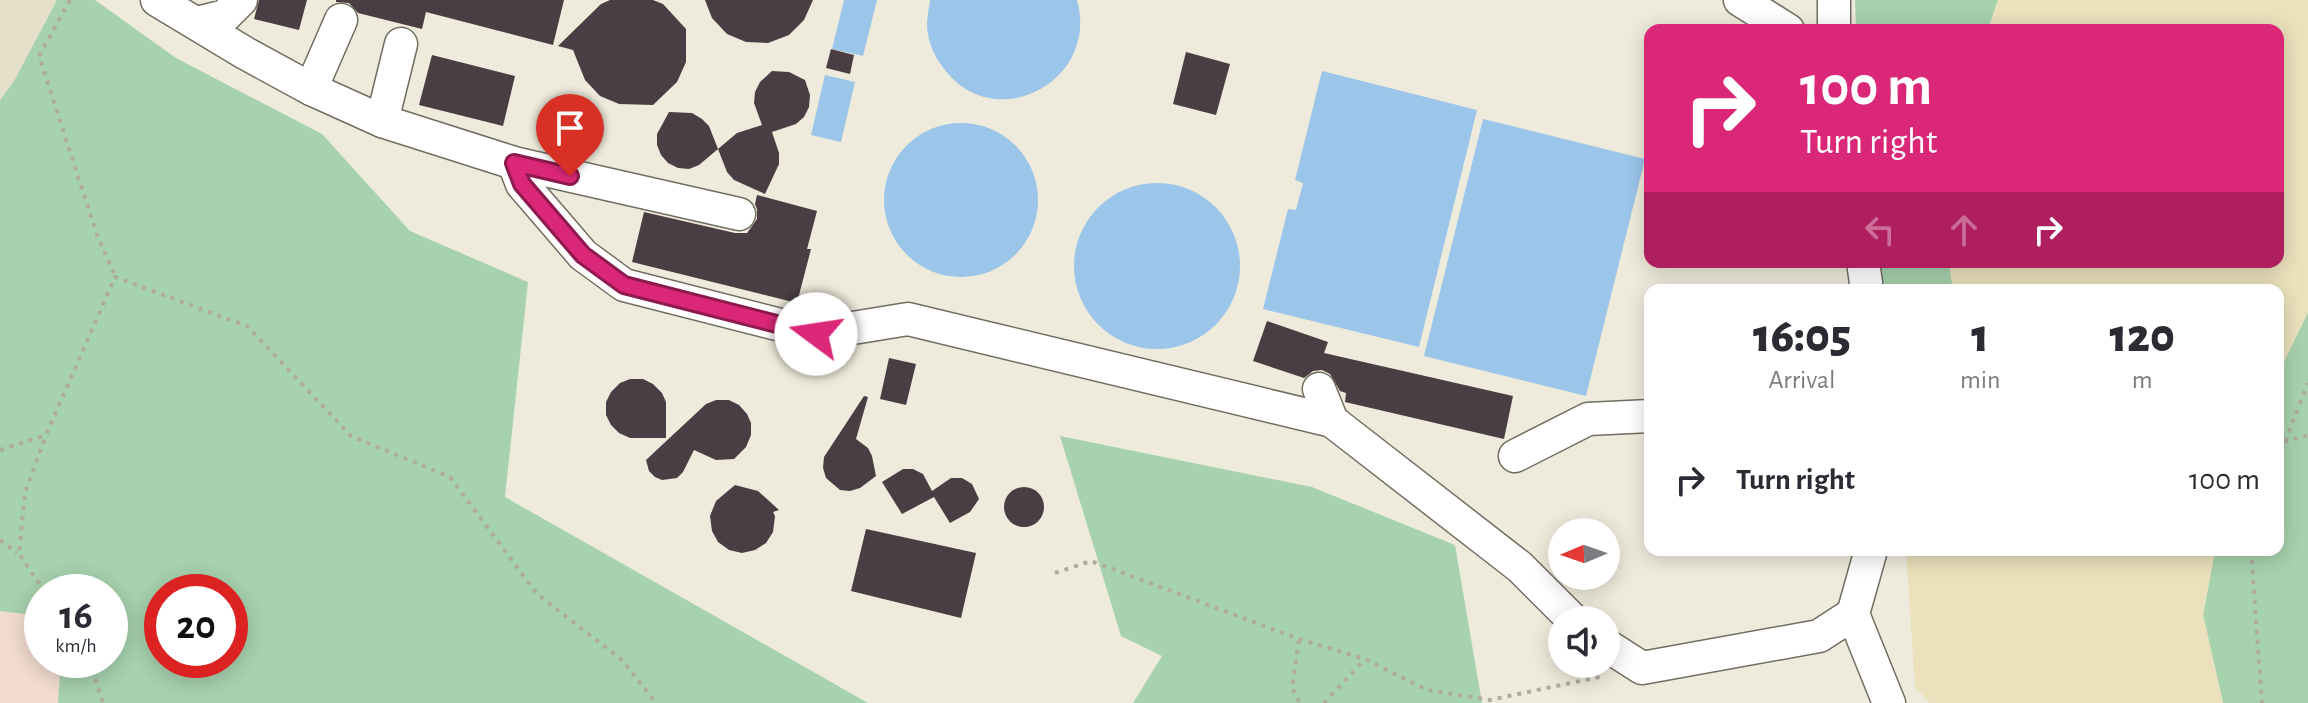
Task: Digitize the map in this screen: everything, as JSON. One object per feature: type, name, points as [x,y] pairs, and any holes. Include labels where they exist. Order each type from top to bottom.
[{"type":"street","points":[[157,0],[311,89],[382,121],[514,163],[739,214]]},
{"type":"street","points":[[197,23],[225,16],[241,0]]},
{"type":"street","points":[[1740,0],[1778,24]]},
{"type":"street","points":[[1834,0],[1834,24]]},
{"type":"street","points":[[311,89],[341,20]]},
{"type":"street","points":[[382,121],[401,44]]},
{"type":"street","points":[[514,163],[522,184],[583,255],[624,285],[816,334],[908,319],[1332,421],[1520,567],[1559,606]]},
{"type":"street","points":[[1319,389],[1332,421]]},
{"type":"street","points":[[1515,456],[1588,419],[1644,416]]},
{"type":"street","points":[[1869,556],[1853,614],[1889,703]]},
{"type":"street","points":[[1620,654],[1642,668],[1819,636],[1853,614]]},
{"type":"path","points":[[70,0],[39,56],[97,235],[115,277],[247,326],[351,436],[450,477],[537,594],[622,660],[656,703]]},
{"type":"path","points":[[19,554],[25,493],[46,435],[115,277]]},
{"type":"path","points":[[2284,442],[2308,383]]},
{"type":"path","points":[[0,450],[46,435]]},
{"type":"path","points":[[2284,442],[2308,435]]},
{"type":"path","points":[[0,540],[19,554],[33,574]]},
{"type":"path","points":[[2251,556],[2262,703]]},
{"type":"path","points":[[1055,573],[1091,561],[1299,639],[1365,659],[1427,690],[1490,700],[1642,668]]},
{"type":"path","points":[[1299,639],[1292,688],[1300,703]]},
{"type":"path","points":[[1324,703],[1365,659]]},
{"type":"path","points":[[95,678],[103,703]]},
{"type":"shaded area","points":[[0,0],[57,0],[14,82],[0,100]]},
{"type":"shaded area","points":[[0,611],[24,614],[24,678],[60,678],[58,703],[0,703]]},
{"type":"green space","points":[[57,0],[95,0],[176,58],[322,134],[410,231],[528,282],[505,497],[868,703],[58,703],[60,678],[128,678],[128,574],[24,574],[24,614],[0,611],[0,100],[14,81]]},
{"type":"green space","points":[[1855,0],[1998,0],[1990,24],[1856,24]]},
{"type":"green space","points":[[1878,268],[1950,268],[1952,284],[1881,284]]},
{"type":"green space","points":[[2308,312],[2308,703],[2223,703],[2203,615],[2214,556],[2284,556],[2284,362]]},
{"type":"green space","points":[[1060,436],[1312,487],[1455,545],[1482,703],[1133,703],[1162,656],[1121,636]]},
{"type":"sand","points":[[1998,0],[2308,0],[2308,312],[2284,362],[2284,284],[1952,284],[1950,268],[2284,268],[2284,24],[1990,24]]},
{"type":"sand","points":[[1906,556],[2214,556],[2203,615],[2223,703],[1930,703],[1915,687]]},
{"type":"water","points":[[844,0],[877,0],[863,56],[832,49]]},
{"type":"water","points":[[930,0],[1077,0],[1080,29],[1073,54],[1059,75],[1039,90],[1015,98],[990,98],[966,89],[945,70],[932,49],[927,25]]},
{"type":"water","points":[[1322,71],[1477,110],[1419,347],[1263,309],[1288,209],[1296,210],[1303,183],[1295,180]]},
{"type":"water","points":[[825,75],[855,82],[841,142],[811,135]]},
{"type":"water","points":[[1483,119],[1644,159],[1586,396],[1424,356]]},
{"type":"water","points":[[961,123],[990,129],[1015,146],[1032,171],[1038,200],[1032,229],[1015,254],[990,271],[961,277],[932,271],[907,254],[890,229],[884,200],[890,171],[907,146],[932,129]]},
{"type":"water","points":[[1157,183],[1189,190],[1215,208],[1233,234],[1240,266],[1233,298],[1215,324],[1189,342],[1157,349],[1125,342],[1099,324],[1081,298],[1074,266],[1081,234],[1099,208],[1125,190]]},
{"type":"building","points":[[259,0],[307,0],[299,30],[254,19]]},
{"type":"building","points":[[336,0],[564,0],[553,45],[426,12],[422,29],[358,13],[349,3]]},
{"type":"building","points":[[610,0],[653,0],[663,4],[686,29],[686,62],[677,82],[653,105],[619,104],[600,96],[585,80],[573,50],[558,46],[601,4]]},
{"type":"building","points":[[705,0],[813,0],[804,20],[789,35],[768,43],[746,42],[727,34],[712,18]]},
{"type":"building","points":[[831,49],[854,55],[850,74],[826,68]]},
{"type":"building","points":[[1186,52],[1230,64],[1216,115],[1173,104]]},
{"type":"building","points":[[432,55],[515,76],[503,126],[419,105]]},
{"type":"building","points":[[772,71],[789,72],[805,80],[810,95],[804,117],[796,124],[772,132],[779,164],[765,194],[734,180],[727,172],[718,149],[737,133],[762,125],[754,103],[755,92],[760,82]]},
{"type":"building","points":[[669,112],[692,113],[702,119],[709,126],[718,149],[689,169],[668,163],[657,145],[657,134]]},
{"type":"building","points":[[757,195],[817,211],[797,303],[632,262],[644,212],[747,233],[757,219]]},
{"type":"building","points":[[1267,321],[1328,342],[1324,353],[1513,396],[1504,439],[1345,402],[1346,393],[1340,391],[1330,374],[1322,370],[1313,371],[1304,378],[1253,361]]},
{"type":"building","points":[[889,358],[916,364],[906,405],[880,399]]},
{"type":"building","points":[[643,379],[662,393],[666,402],[666,438],[630,438],[611,425],[606,415],[606,402],[620,383]]},
{"type":"building","points":[[864,396],[868,397],[856,439],[868,448],[876,476],[860,488],[840,490],[826,478],[824,457]]},
{"type":"building","points":[[729,400],[747,414],[751,435],[746,447],[734,459],[716,460],[694,450],[677,478],[662,480],[655,477],[649,471],[646,460],[706,404]]},
{"type":"building","points":[[903,469],[913,469],[923,474],[932,491],[951,478],[962,478],[972,484],[979,499],[970,512],[950,523],[934,497],[902,514],[882,482]]},
{"type":"building","points":[[735,485],[758,491],[779,510],[773,512],[773,532],[766,543],[742,553],[729,550],[718,542],[712,531],[710,516],[716,501]]},
{"type":"building","points":[[1024,487],[1038,493],[1044,507],[1038,521],[1024,527],[1010,521],[1004,507],[1010,493]]},
{"type":"building","points":[[866,529],[976,553],[961,618],[851,591]]},
{"type":"route","points":[[570,176],[514,163],[522,184],[583,255],[624,285],[816,334]]}]
